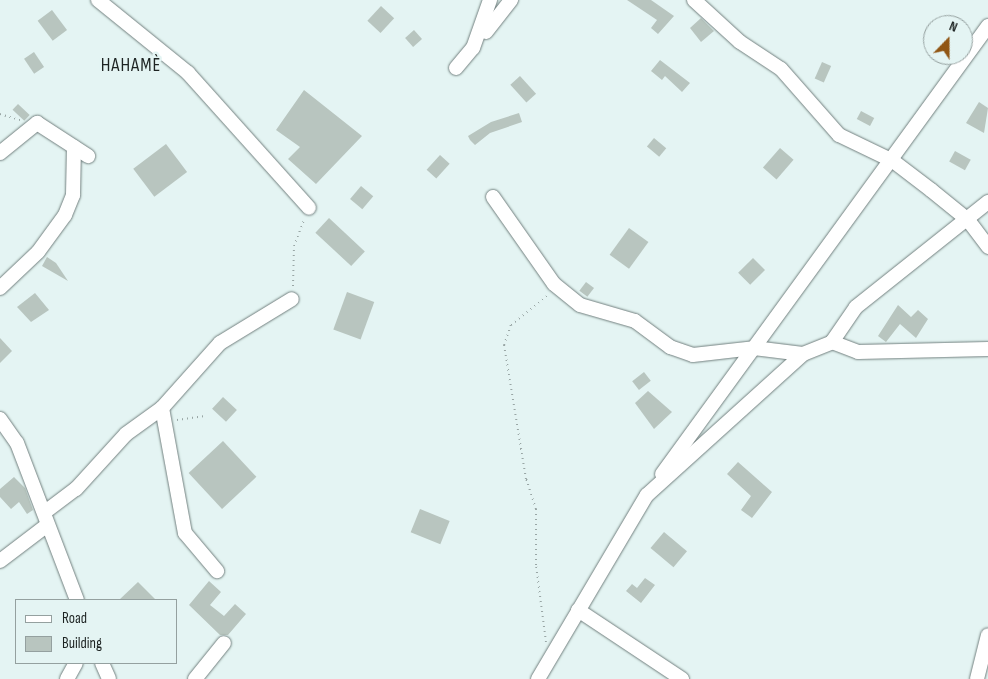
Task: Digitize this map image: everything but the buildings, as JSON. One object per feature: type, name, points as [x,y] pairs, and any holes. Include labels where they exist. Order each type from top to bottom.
[{"type":"street","points":[[98,0],[188,73],[309,208]]},
{"type":"street","points":[[473,48],[490,0]]},
{"type":"street","points":[[456,68],[511,0]]},
{"type":"street","points":[[694,0],[740,42],[781,69],[838,135],[893,161],[968,220],[988,247]]},
{"type":"street","points":[[538,679],[647,495],[893,161],[988,26]]},
{"type":"street","points":[[0,153],[37,123],[88,156]]},
{"type":"street","points":[[0,288],[38,252],[65,215],[73,194],[74,147]]},
{"type":"street","points":[[493,197],[554,284],[580,305],[635,321],[681,352],[754,348],[803,354]]},
{"type":"street","points":[[647,495],[803,354],[832,342],[856,307],[968,220],[988,202]]},
{"type":"street","points":[[0,561],[76,489],[126,434],[164,414],[220,343],[292,298]]},
{"type":"street","points":[[832,342],[858,352],[988,349]]},
{"type":"street","points":[[164,414],[175,494],[185,533],[216,571]]},
{"type":"street","points":[[0,419],[17,443],[77,599]]},
{"type":"street","points":[[578,610],[682,679]]},
{"type":"street","points":[[977,679],[988,635]]},
{"type":"street","points":[[195,679],[224,643]]},
{"type":"street","points":[[550,657],[550,679]]},
{"type":"street","points":[[67,679],[75,664]]},
{"type":"street","points":[[102,664],[109,679]]},
{"type":"path","points":[[0,114],[37,123]]},
{"type":"path","points":[[292,298],[294,246],[309,208]]},
{"type":"path","points":[[550,657],[543,636],[536,509],[526,479],[504,345],[511,325],[546,297],[554,284]]},
{"type":"path","points":[[164,414],[207,416]]},
{"type":"district","name":"HAHAMÈ","points":[[131,66]]}]
